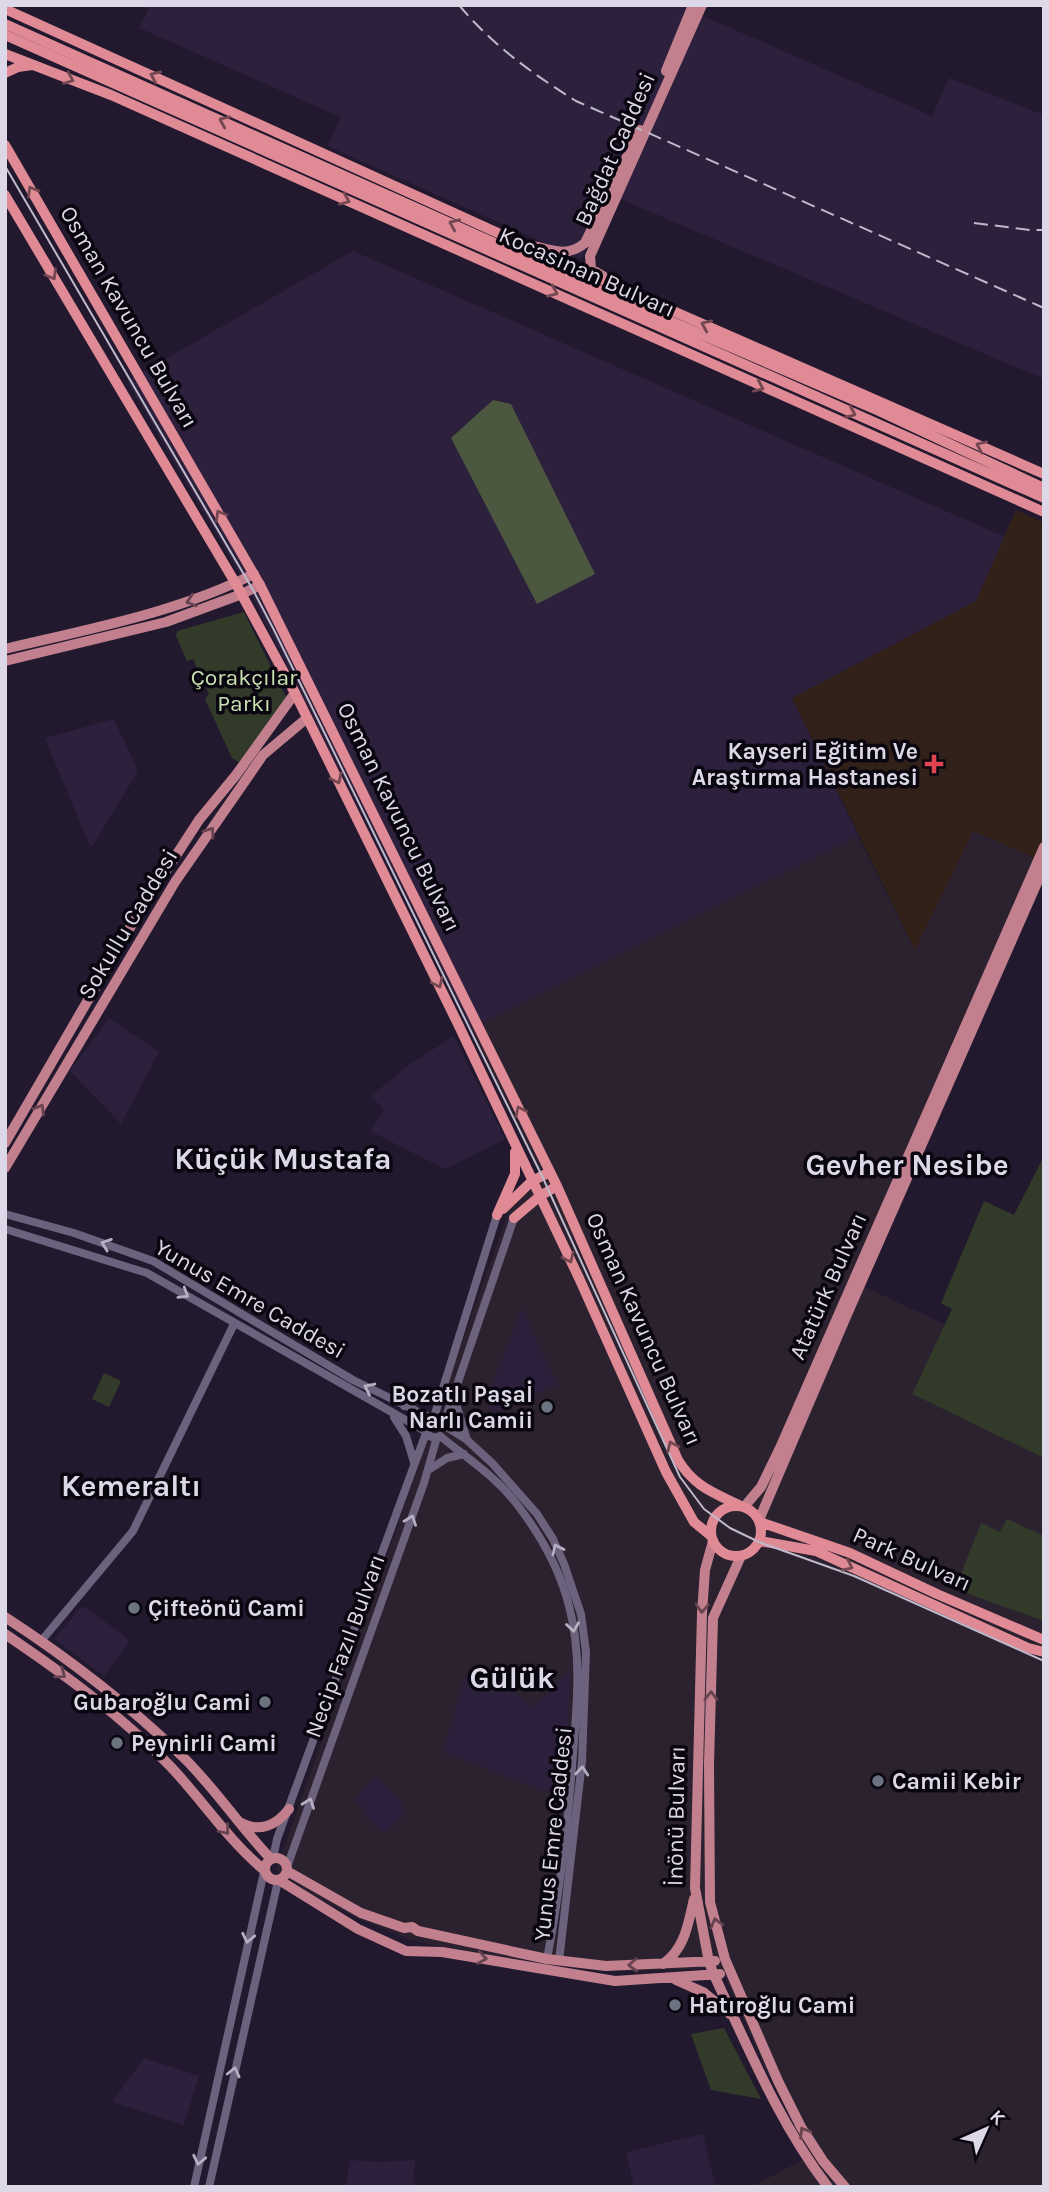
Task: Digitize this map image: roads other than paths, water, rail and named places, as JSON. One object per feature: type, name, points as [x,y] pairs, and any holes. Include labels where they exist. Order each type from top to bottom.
[{"type":"highway","points":[[5,9],[629,292],[1044,474]]},
{"type":"highway","points":[[19,59],[7,47],[5,39],[9,31],[24,22],[34,23]]},
{"type":"highway","points":[[5,24],[198,115]]},
{"type":"highway","points":[[5,35],[198,115]]},
{"type":"highway","points":[[5,54],[111,95],[1044,512]]},
{"type":"highway","points":[[5,73],[18,67],[37,65]]},
{"type":"highway","name":"Kocasinan Bulvarı","points":[[198,115],[264,139],[879,411],[962,456]]},
{"type":"highway","name":"Kocasinan Bulvarı","points":[[198,115],[256,148],[962,456]]},
{"type":"highway","points":[[264,139],[306,144]]},
{"type":"highway","name":"Osman Kavuncu Bulvarı","points":[[5,145],[260,585],[557,1186],[678,1460],[697,1485],[741,1506]]},
{"type":"highway","points":[[256,148],[311,185]]},
{"type":"highway","name":"Osman Kavuncu Bulvarı","points":[[5,195],[239,589],[295,693],[453,1012],[666,1472],[694,1522],[712,1539]]},
{"type":"highway","points":[[962,456],[1044,488]]},
{"type":"highway","points":[[962,456],[1044,498]]},
{"type":"highway","points":[[497,1215],[515,1174],[515,1144]]},
{"type":"highway","points":[[497,1215],[532,1181],[550,1172]]},
{"type":"highway","points":[[513,1218],[557,1186]]},
{"type":"highway","points":[[741,1506],[753,1512],[760,1521],[760,1541],[754,1550],[741,1556],[724,1553],[712,1539],[713,1521],[719,1512],[728,1507],[741,1506]]},
{"type":"highway","name":"Park Bulvarı","points":[[760,1521],[850,1553],[949,1600],[1044,1640]]},
{"type":"highway","name":"Park Bulvarı","points":[[760,1541],[816,1551],[1028,1648],[1044,1652]]},
{"type":"main road","name":"Bağdat Caddesi","points":[[523,244],[562,253],[576,249],[588,239],[652,106],[693,5]]},
{"type":"main road","name":"Bağdat Caddesi","points":[[629,292],[593,271],[589,263],[590,256],[702,5]]},
{"type":"main road","points":[[5,661],[166,622],[239,589],[254,574]]},
{"type":"main road","points":[[5,649],[260,585]]},
{"type":"main road","name":"Sokullu Caddesi","points":[[5,1143],[153,891],[199,820],[236,775],[295,693]]},
{"type":"main road","name":"Sokullu Caddesi","points":[[5,1168],[175,882],[263,755],[307,718]]},
{"type":"main road","name":"Atatürk Bulvarı","points":[[741,1506],[761,1488],[780,1448],[1044,847]]},
{"type":"main road","name":"Atatürk Bulvarı","points":[[760,1521],[850,1307],[1044,867]]},
{"type":"main road","name":"İnönü Bulvarı","points":[[712,1539],[705,1570],[702,1612],[695,1893],[714,1975],[778,2108],[807,2159],[828,2187]]},
{"type":"main road","name":"İnönü Bulvarı","points":[[741,1556],[713,1618],[710,1902],[730,1972],[801,2127],[823,2161],[845,2187]]},
{"type":"main road","points":[[5,1617],[42,1640],[131,1710],[185,1759],[272,1858],[284,1861],[283,1875]]},
{"type":"main road","points":[[5,1634],[125,1721],[172,1769],[268,1878],[283,1875],[360,1913],[404,1928],[412,1927],[418,1931],[547,1959],[606,1966],[725,1959]]},
{"type":"main road","points":[[237,1821],[247,1826],[263,1828],[275,1822],[289,1809]]},
{"type":"main road","points":[[264,1871],[267,1861],[272,1858]]},
{"type":"main road","points":[[283,1875],[358,1929],[406,1951],[442,1952],[615,1980],[730,1972]]},
{"type":"main road","points":[[663,1964],[684,1941],[695,1893]]},
{"type":"main road","points":[[400,1947],[397,1936],[404,1928]]},
{"type":"main road","points":[[414,1951],[421,1942],[418,1931]]},
{"type":"main road","points":[[669,1978],[704,1992],[736,2022]]},
{"type":"street","name":"Yunus Emre Caddesi","points":[[5,1214],[74,1233],[153,1261],[353,1380],[432,1417]]},
{"type":"street","points":[[497,1215],[474,1294],[432,1417],[425,1424],[426,1432],[431,1437],[439,1436],[445,1424],[513,1218]]},
{"type":"street","name":"Yunus Emre Caddesi","points":[[5,1229],[147,1273],[426,1432]]},
{"type":"street","points":[[42,1640],[133,1531],[234,1324]]},
{"type":"street","points":[[404,1406],[440,1391]]},
{"type":"street","points":[[454,1397],[467,1440]]},
{"type":"street","points":[[392,1414],[406,1436],[415,1464]]},
{"type":"street","points":[[432,1417],[440,1418],[445,1424]]},
{"type":"street","name":"Yunus Emre Caddesi","points":[[445,1424],[467,1440],[504,1475],[543,1522],[569,1577],[584,1627],[586,1677],[582,1762],[559,1961]]},
{"type":"street","name":"Necip Fazıl Bulvarı","points":[[272,1858],[426,1432]]},
{"type":"street","name":"Yunus Emre Caddesi","points":[[439,1436],[503,1487],[532,1525],[554,1565],[572,1616],[577,1673],[576,1723],[565,1850],[547,1959]]},
{"type":"street","name":"Necip Fazıl Bulvarı","points":[[209,2187],[283,1875],[439,1436]]},
{"type":"street","points":[[428,1471],[442,1460],[464,1454]]},
{"type":"street","points":[[194,2187],[264,1871]]},
{"type":"tram line","points":[[5,166],[274,630],[542,1176],[680,1477],[704,1509],[730,1528],[759,1542],[854,1576],[1044,1661]]},
{"type":"railway","points":[[459,5],[485,33],[514,58],[576,101],[1044,308]]},
{"type":"railway","points":[[974,223],[1044,230]]},
{"type":"place","name":"Kayseri Eğitim Ve Araştırma Hastanesi","points":[[934,764]]},
{"type":"place","name":"Bozatlı Paşaİ Narlı Camii","points":[[547,1407]]},
{"type":"place","name":"Çifteönü Cami","points":[[134,1608]]},
{"type":"place","name":"Gubaroğlu Cami","points":[[265,1702]]},
{"type":"place","name":"Peynirli Cami","points":[[117,1743]]},
{"type":"place","name":"Camii Kebir","points":[[878,1781]]},
{"type":"place","name":"Hatıroğlu Cami","points":[[675,2005]]},
{"type":"district","name":"Küçük Mustafa","points":[[283,1159]]},
{"type":"district","name":"Gevher Nesibe","points":[[907,1165]]},
{"type":"district","name":"Kemeraltı","points":[[131,1486]]},
{"type":"district","name":"Gülük","points":[[512,1678]]},
{"type":"park label","name":"Çorakçılar Parkı","points":[[244,690]]}]
